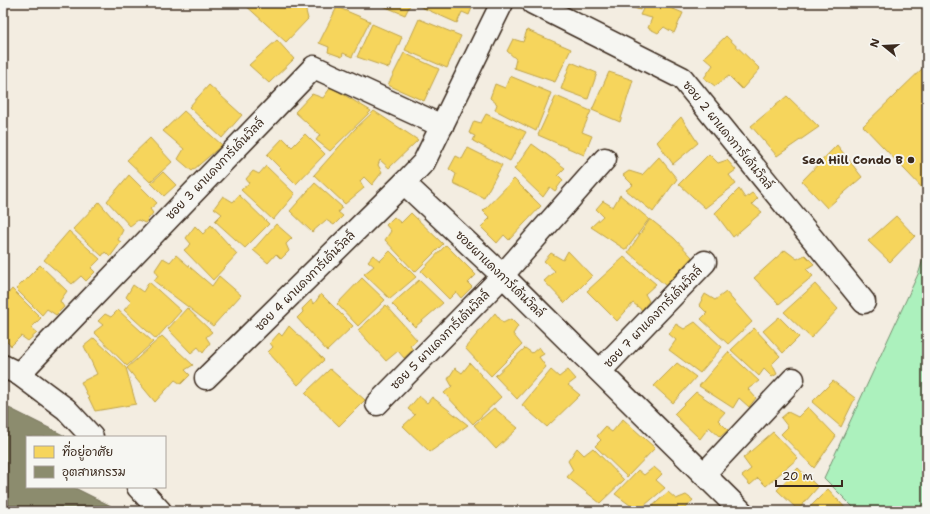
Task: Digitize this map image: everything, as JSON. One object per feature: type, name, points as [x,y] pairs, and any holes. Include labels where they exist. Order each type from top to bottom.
[{"type":"street","points":[[404,183],[424,162],[502,3]]},
{"type":"street","name":"ซอย 2 ผาแดงการ์เด้นวิลล์","points":[[533,3],[682,78],[864,302]]},
{"type":"street","name":"ซอย 3 ผาแดงการ์เด้นวิลล์","points":[[11,370],[314,67],[442,126]]},
{"type":"street","name":"ซอย 5 ผาแดงการ์เด้นวิลล์","points":[[377,404],[502,275],[605,159]]},
{"type":"street","name":"ซอยผาแดงการ์เด้นวิลล์","points":[[404,183],[502,275],[741,511]]},
{"type":"street","name":"ซอย 4 ผาแดงการ์เด้นวิลล์","points":[[206,378],[404,183]]},
{"type":"street","name":"ซอย 7 ผาแดงการ์เด้นวิลล์","points":[[600,372],[705,262]]},
{"type":"street","points":[[11,370],[66,409],[91,436]]},
{"type":"street","points":[[704,474],[793,379]]},
{"type":"street","points":[[139,488],[160,511]]},
{"type":"green space","points":[[927,246],[927,511],[857,511],[824,478],[919,272]]},
{"type":"building: ที่อยู่อาศัย","points":[[243,3],[304,3],[308,19],[286,42]]},
{"type":"building: ที่อยู่อาศัย","points":[[382,3],[411,3],[405,15],[381,5]]},
{"type":"building: ที่อยู่อาศัย","points":[[420,3],[474,3],[469,15],[462,12],[457,23],[419,6]]},
{"type":"building: ที่อยู่อาศัย","points":[[618,3],[643,3],[640,10]]},
{"type":"building: ที่อยู่อาศัย","points":[[646,3],[659,3],[683,13],[674,33],[664,27],[658,33],[648,28],[652,18],[640,15]]},
{"type":"building: ที่อยู่อาศัย","points":[[337,7],[370,21],[352,57],[343,53],[342,57],[328,52],[329,47],[319,43]]},
{"type":"building: ที่อยู่อาศัย","points":[[419,19],[461,36],[447,68],[405,50]]},
{"type":"building: ที่อยู่อาศัย","points":[[372,24],[402,37],[389,68],[357,57]]},
{"type":"building: ที่อยู่อาศัย","points":[[527,30],[571,49],[555,82],[514,68],[516,59],[507,51],[513,39],[523,42]]},
{"type":"building: ที่อยู่อาศัย","points":[[726,36],[760,69],[742,89],[729,76],[715,86],[704,78],[713,65],[704,57]]},
{"type":"building: ที่อยู่อาศัย","points":[[277,40],[294,59],[269,83],[249,65]]},
{"type":"building: ที่อยู่อาศัย","points":[[404,53],[439,69],[424,101],[388,85]]},
{"type":"building: ที่อยู่อาศัย","points":[[571,62],[597,73],[588,99],[561,89]]},
{"type":"building: ที่อยู่อาศัย","name":"Sea Hill Condo B","points":[[927,64],[927,193],[863,126]]},
{"type":"building: ที่อยู่อาศัย","points":[[609,72],[633,80],[620,122],[592,110]]},
{"type":"building: ที่อยู่อาศัย","points":[[510,76],[551,93],[536,131],[495,110],[497,104],[490,98],[495,84],[505,88]]},
{"type":"building: ที่อยู่อาศัย","points":[[209,85],[242,115],[222,138],[189,107]]},
{"type":"building: ที่อยู่อาศัย","points":[[331,87],[371,111],[330,151],[316,140],[320,135],[295,112],[312,94],[323,98]]},
{"type":"building: ที่อยู่อาศัย","points":[[556,96],[591,111],[582,132],[592,136],[584,155],[538,135]]},
{"type":"building: ที่อยู่อาศัย","points":[[787,96],[819,127],[777,156],[751,126]]},
{"type":"building: ที่อยู่อาศัย","points":[[184,111],[222,145],[192,171],[178,159],[184,149],[163,131]]},
{"type":"building: ที่อยู่อาศัย","points":[[374,111],[418,140],[389,168],[380,160],[378,165],[382,172],[372,185],[364,177],[360,181],[364,188],[345,204],[314,175],[355,129]]},
{"type":"building: ที่อยู่อาศัย","points":[[486,114],[526,132],[510,161],[473,141],[475,136],[469,133],[474,121],[481,123]]},
{"type":"building: ที่อยู่อาศัย","points":[[681,117],[698,143],[673,164],[657,142]]},
{"type":"building: ที่อยู่อาศัย","points":[[305,134],[325,154],[296,184],[267,155],[283,138],[292,147]]},
{"type":"building: ที่อยู่อาศัย","points":[[150,138],[172,162],[150,182],[127,160]]},
{"type":"building: ที่อยู่อาศัย","points":[[532,144],[565,168],[558,175],[563,180],[555,191],[550,187],[543,197],[514,169]]},
{"type":"building: ที่อยู่อาศัย","points":[[837,145],[862,177],[827,208],[802,181]]},
{"type":"building: ที่อยู่อาศัย","points":[[468,148],[502,165],[484,198],[453,183],[456,174],[449,169],[456,156],[462,159]]},
{"type":"building: ที่อยู่อาศัย","points":[[709,154],[718,163],[727,160],[736,170],[729,175],[736,184],[705,208],[679,184]]},
{"type":"building: ที่อยู่อาศัย","points":[[659,157],[677,179],[653,212],[626,190],[633,185],[623,175],[629,171],[642,175]]},
{"type":"building: ที่อยู่อาศัย","points":[[266,166],[295,194],[273,220],[241,190],[249,183],[246,179],[253,171],[259,174]]},
{"type":"building: ที่อยู่อาศัย","points":[[163,172],[176,185],[164,196],[151,183]]},
{"type":"building: ที่อยู่อาศัย","points":[[129,175],[157,203],[150,209],[153,213],[145,223],[138,220],[130,226],[107,201]]},
{"type":"building: ที่อยู่อาศัย","points":[[514,179],[541,206],[509,240],[504,235],[497,243],[481,227],[490,218],[483,211]]},
{"type":"building: ที่อยู่อาศัย","points":[[315,183],[342,207],[338,212],[343,216],[334,225],[326,220],[312,232],[290,211]]},
{"type":"building: ที่อยู่อาศัย","points":[[739,189],[745,198],[752,193],[758,198],[752,204],[762,212],[733,237],[715,213]]},
{"type":"building: ที่อยู่อาศัย","points":[[239,195],[269,224],[245,248],[215,221],[222,214],[214,208],[223,196],[233,202]]},
{"type":"building: ที่อยู่อาศัย","points":[[620,195],[649,219],[626,250],[591,227],[603,216],[596,209],[603,201],[613,207]]},
{"type":"building: ที่อยู่อาศัย","points":[[99,202],[123,230],[118,240],[121,242],[110,257],[105,252],[102,256],[73,229]]},
{"type":"building: ที่อยู่อาศัย","points":[[411,213],[443,244],[415,272],[385,240],[391,231],[386,225],[394,217],[401,223]]},
{"type":"building: ที่อยู่อาศัย","points":[[896,216],[915,236],[890,262],[868,241]]},
{"type":"building: ที่อยู่อาศัย","points":[[650,219],[674,238],[692,257],[666,286],[628,252]]},
{"type":"building: ที่อยู่อาศัย","points":[[276,224],[292,238],[286,244],[289,251],[281,259],[276,254],[268,263],[253,250]]},
{"type":"building: ที่อยู่อาศัย","points":[[211,225],[237,254],[213,280],[184,250],[191,244],[186,238],[195,226],[203,234]]},
{"type":"building: ที่อยู่อาศัย","points":[[69,231],[100,259],[91,268],[95,272],[86,281],[81,276],[72,284],[44,260]]},
{"type":"building: ที่อยู่อาศัย","points":[[446,245],[476,275],[468,283],[472,287],[461,298],[456,292],[449,299],[421,271]]},
{"type":"building: ที่อยู่อาศัย","points":[[785,250],[797,259],[805,255],[814,264],[806,269],[813,276],[779,304],[754,278]]},
{"type":"building: ที่อยู่อาศัย","points":[[390,251],[416,277],[390,299],[364,274],[374,266],[368,261],[373,255],[380,261]]},
{"type":"building: ที่อยู่อาศัย","points":[[568,251],[592,276],[565,303],[544,281],[555,271],[544,261],[551,253],[563,260]]},
{"type":"building: ที่อยู่อาศัย","points":[[176,255],[212,286],[219,276],[241,295],[213,326],[154,281],[158,275],[155,270],[163,258],[170,262]]},
{"type":"building: ที่อยู่อาศัย","points":[[624,257],[656,284],[645,294],[649,301],[642,310],[633,303],[617,321],[587,291]]},
{"type":"building: ที่อยู่อาศัย","points":[[40,265],[67,291],[60,301],[64,307],[56,315],[47,309],[42,315],[16,289]]},
{"type":"building: ที่อยู่อาศัย","points":[[362,278],[385,300],[358,326],[337,304]]},
{"type":"building: ที่อยู่อาศัย","points":[[419,280],[443,303],[415,327],[392,304]]},
{"type":"building: ที่อยู่อาศัย","points":[[149,282],[181,311],[156,339],[124,310],[131,302],[126,297],[133,285],[143,292]]},
{"type":"building: ที่อยู่อาศัย","points":[[815,284],[838,309],[811,338],[784,312]]},
{"type":"building: ที่อยู่อาศัย","points":[[12,289],[41,318],[31,328],[37,333],[28,341],[21,336],[11,346],[3,338],[3,299]]},
{"type":"building: ที่อยู่อาศัย","points":[[726,292],[752,322],[728,344],[701,319],[707,313],[699,305],[705,294],[715,300]]},
{"type":"building: ที่อยู่อาศัย","points":[[321,294],[353,326],[327,351],[297,318],[303,312],[302,309],[311,300],[314,304]]},
{"type":"building: ที่อยู่อาศัย","points":[[386,305],[417,340],[410,346],[413,350],[404,358],[398,351],[386,361],[358,330]]},
{"type":"building: ที่อยู่อาศัย","points":[[187,308],[212,332],[206,337],[210,343],[203,353],[198,347],[191,353],[168,329]]},
{"type":"building: ที่อยู่อาศัย","points":[[118,310],[153,342],[127,366],[94,332],[103,325],[98,321],[105,314],[111,317]]},
{"type":"building: ที่อยู่อาศัย","points":[[495,313],[503,323],[511,319],[518,326],[513,334],[522,345],[491,376],[465,348]]},
{"type":"building: ที่อยู่อาศัย","points":[[779,317],[799,337],[783,353],[763,331]]},
{"type":"building: ที่อยู่อาศัย","points":[[695,322],[722,347],[700,373],[669,350],[676,340],[669,334],[676,324],[684,329]]},
{"type":"building: ที่อยู่อาศัย","points":[[289,326],[324,360],[298,385],[268,352],[273,347],[270,343],[279,333],[282,336]]},
{"type":"building: ที่อยู่อาศัย","points":[[754,328],[780,356],[772,364],[777,374],[772,377],[764,369],[759,376],[731,350]]},
{"type":"building: ที่อยู่อาศัย","points":[[162,336],[193,365],[185,370],[190,375],[181,384],[175,380],[155,402],[127,368]]},
{"type":"building: ที่อยู่อาศัย","points":[[94,338],[126,368],[136,404],[95,411],[81,382],[97,374],[84,346]]},
{"type":"building: ที่อยู่อาศัย","points":[[539,347],[544,354],[539,357],[546,367],[517,399],[495,376],[525,348],[532,353]]},
{"type":"building: ที่อยู่อาศัย","points":[[728,352],[759,381],[748,389],[756,398],[749,407],[739,398],[733,408],[699,386]]},
{"type":"building: ที่อยู่อาศัย","points":[[470,363],[501,397],[473,424],[444,393],[452,386],[448,379],[455,368],[462,373]]},
{"type":"building: ที่อยู่อาศัย","points":[[677,363],[696,377],[673,403],[654,386]]},
{"type":"building: ที่อยู่อาศัย","points":[[330,369],[365,400],[339,426],[305,393]]},
{"type":"building: ที่อยู่อาศัย","points":[[551,370],[559,377],[568,370],[576,379],[568,385],[580,395],[547,427],[522,405]]},
{"type":"building: ที่อยู่อาศัย","points":[[833,381],[855,398],[841,427],[812,402]]},
{"type":"building: ที่อยู่อาศัย","points":[[696,392],[725,412],[718,420],[728,430],[720,437],[709,427],[700,439],[674,414]]},
{"type":"building: ที่อยู่อาศัย","points":[[419,396],[427,403],[432,397],[468,425],[430,452],[403,426],[415,415],[408,409]]},
{"type":"building: ที่อยู่อาศัย","points":[[808,407],[836,436],[814,468],[781,434],[788,427],[781,418],[788,412],[798,417]]},
{"type":"building: ที่อยู่อาศัย","points":[[494,408],[518,428],[496,449],[474,425]]},
{"type":"building: ที่อยู่อาศัย","points":[[623,419],[655,448],[627,477],[595,446],[601,440],[597,436],[605,427],[612,432]]},
{"type":"building: ที่อยู่อาศัย","points":[[773,432],[798,458],[766,486],[758,478],[750,485],[742,476],[751,469],[743,458]]},
{"type":"building: ที่อยู่อาศัย","points":[[577,448],[584,455],[593,448],[624,480],[600,503],[567,477],[573,470],[568,461]]},
{"type":"building: ที่อยู่อาศัย","points":[[654,467],[662,474],[656,480],[665,488],[638,511],[615,494],[638,470],[644,475]]},
{"type":"building: ที่อยู่อาศัย","points":[[798,468],[818,487],[798,510],[777,490]]},
{"type":"building: ที่อยู่อาศัย","points":[[828,489],[848,511],[807,510]]},
{"type":"building: ที่อยู่อาศัย","points":[[668,492],[676,499],[686,495],[693,500],[685,509],[687,511],[647,511]]},
{"type":"building: อุตสาหกรรม","points":[[3,405],[65,436],[26,436],[26,488],[75,488],[111,506],[108,511],[3,511]]},
{"type":"place","name":"Sea Hill Condo B","points":[[911,160]]}]
